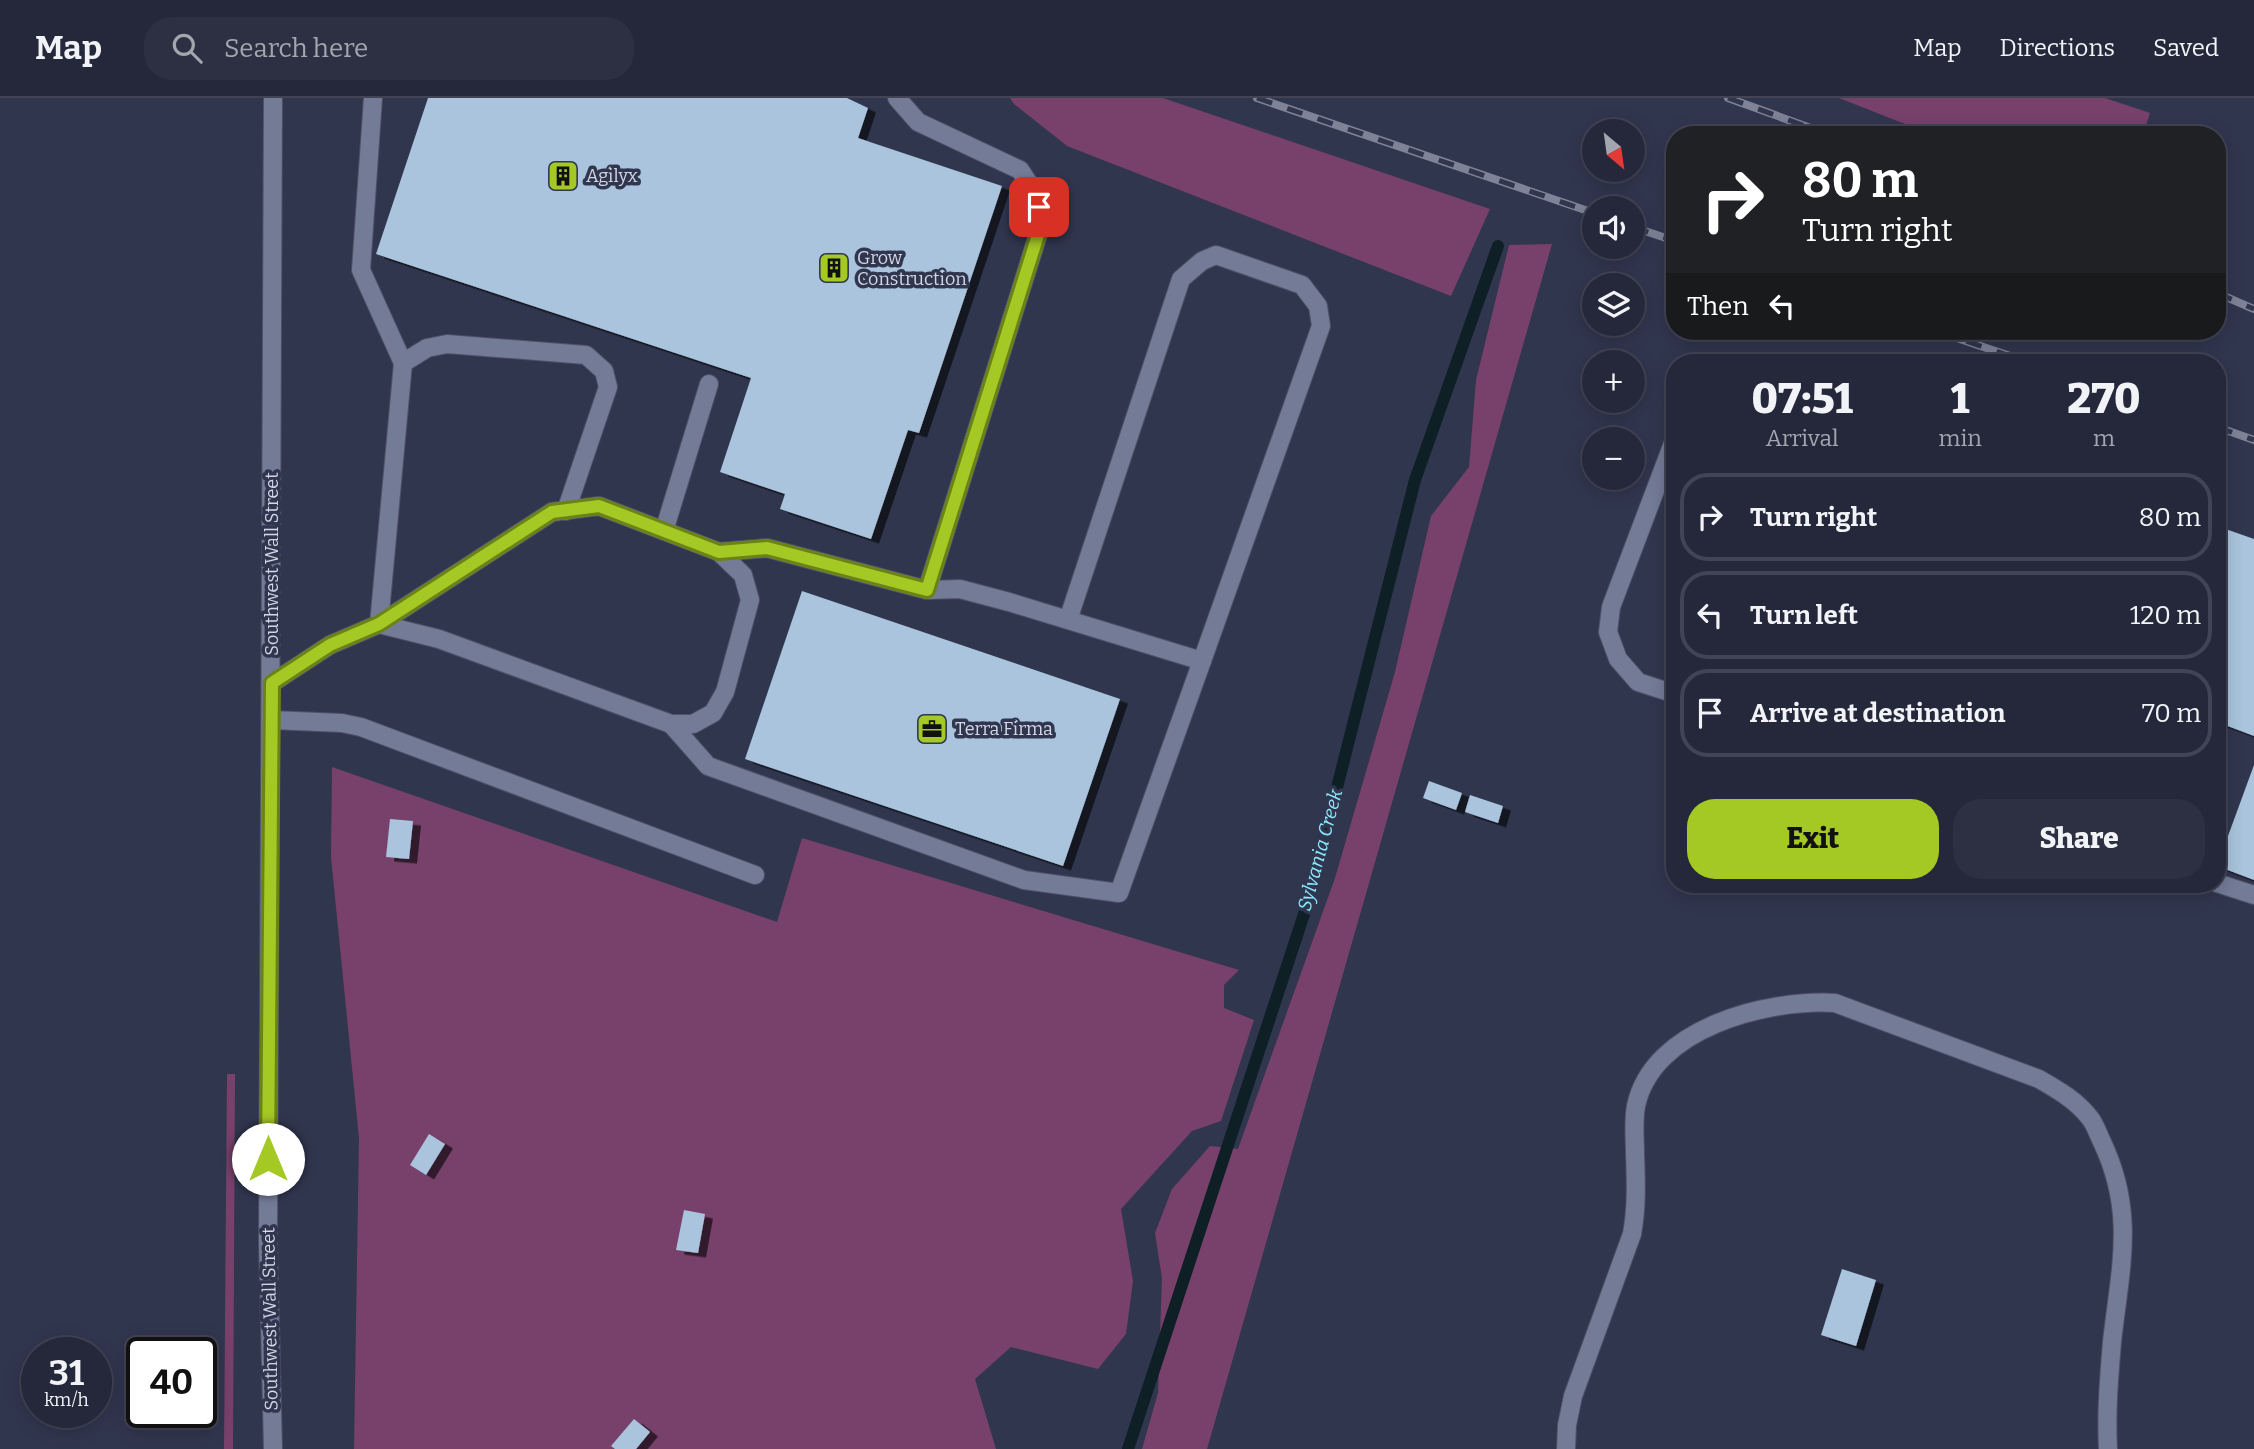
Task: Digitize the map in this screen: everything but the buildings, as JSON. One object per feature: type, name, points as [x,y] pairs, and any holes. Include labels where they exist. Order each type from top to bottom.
[{"type":"street","name":"Southwest Wall Street","points":[[272,1449],[268,1241],[273,98]]},
{"type":"street","points":[[373,98],[361,270],[402,363],[379,624]]},
{"type":"street","points":[[897,98],[918,122],[1020,170],[1035,193],[1042,222],[927,590]]},
{"type":"street","points":[[671,724],[708,766],[1024,880],[1119,892],[1321,326],[1318,306],[1302,285],[1216,255],[1202,261],[1181,279],[1068,620]]},
{"type":"street","points":[[402,363],[427,348],[447,344],[586,355],[604,371],[608,387],[566,510]]},
{"type":"street","points":[[664,531],[709,384]]},
{"type":"street","points":[[1666,462],[1611,607],[1608,632],[1618,659],[1638,682],[1666,691]]},
{"type":"street","points":[[272,683],[330,645],[379,624],[552,512],[599,506],[719,552],[743,575],[750,600],[725,692],[713,713],[692,724],[671,724],[439,639],[379,624]]},
{"type":"street","points":[[719,552],[767,548],[927,590],[960,589],[1202,661]]},
{"type":"street","points":[[272,720],[342,723],[361,727],[755,875]]},
{"type":"street","points":[[2226,886],[2254,895]]},
{"type":"street","points":[[1566,1449],[1567,1425],[1573,1396],[1632,1234],[1636,1211],[1636,1106],[1648,1073],[1665,1055],[1694,1034],[1730,1018],[1810,1001],[1835,1003],[2039,1079],[2071,1098],[2091,1119],[2109,1157],[2120,1198],[2124,1235],[2106,1414],[2108,1449]]},
{"type":"shaded area","points":[[1010,98],[1163,98],[1490,209],[1451,296],[1067,146]]},
{"type":"shaded area","points":[[1839,98],[2105,98],[2150,113],[2146,126],[1910,126]]},
{"type":"shaded area","points":[[1552,244],[1207,1449],[1142,1449],[1158,1393],[1162,1278],[1155,1233],[1172,1189],[1210,1146],[1238,1149],[1335,878],[1395,672],[1431,516],[1469,467],[1476,380],[1509,245]]},
{"type":"shaded area","points":[[332,767],[777,922],[802,838],[1239,970],[1224,985],[1224,1008],[1254,1020],[1221,1121],[1192,1131],[1121,1209],[1133,1281],[1126,1334],[1098,1369],[1011,1347],[975,1379],[996,1449],[354,1449],[359,1138],[331,857]]},
{"type":"shaded area","points":[[227,1074],[235,1074],[233,1449],[224,1449]]},
{"type":"waterway","name":"Sylvania Creek","points":[[1128,1449],[1308,902],[1415,480],[1498,246]]},
{"type":"railway","points":[[1257,98],[1582,209]]},
{"type":"railway","points":[[1728,98],[1805,126]]},
{"type":"railway","points":[[1645,231],[1666,238]]},
{"type":"railway","points":[[2226,297],[2254,309]]},
{"type":"railway","points":[[1963,340],[2004,354]]},
{"type":"railway","points":[[2226,430],[2254,440]]},
{"type":"place","name":"Agilyx","points":[[563,176]]},
{"type":"place","name":"Grow Construction","points":[[834,268]]},
{"type":"place","name":"Terra Firma","points":[[932,729]]},
{"type":"route","points":[[268,1159],[272,683],[330,645],[379,624],[552,512],[599,506],[719,552],[767,548],[927,590],[1042,222],[1039,207]]}]
